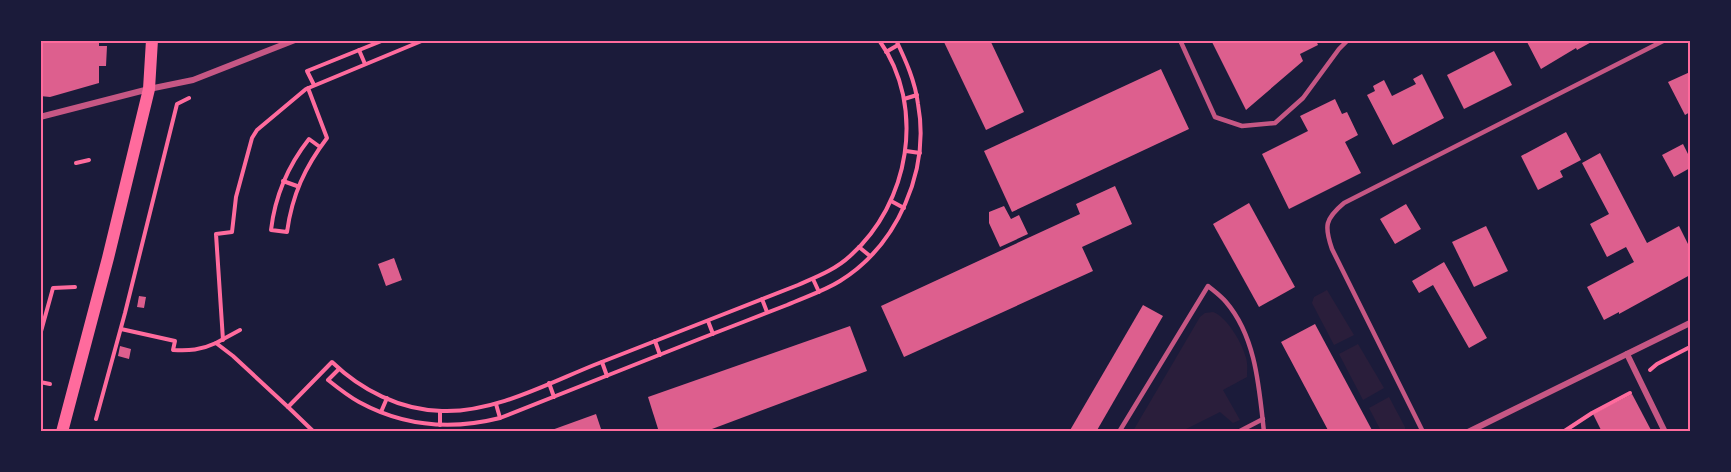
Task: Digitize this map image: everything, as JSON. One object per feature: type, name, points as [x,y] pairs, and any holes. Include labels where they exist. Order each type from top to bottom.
[{"type":"main road","points":[[62,432],[108,258],[148,89],[152,40]]},
{"type":"street","points":[[40,117],[148,89],[194,80],[295,40]]},
{"type":"street","points":[[1468,432],[1690,323]]},
{"type":"street","points":[[1627,354],[1665,432]]},
{"type":"lane","points":[[1180,40],[1215,117],[1242,126],[1275,123],[1303,98],[1348,40]]},
{"type":"lane","points":[[1423,432],[1332,249],[1326,232],[1329,218],[1344,203],[1665,40]]},
{"type":"lane","points":[[1119,432],[1208,286],[1226,301],[1247,334],[1257,377],[1264,432]]},
{"type":"lane","points":[[1238,432],[1263,418]]},
{"type":"path","points":[[314,85],[308,71],[384,40]]},
{"type":"path","points":[[223,340],[216,234],[232,232],[236,197],[252,138],[257,130],[308,88],[424,40]]},
{"type":"path","points":[[288,407],[332,362],[366,389],[412,407],[440,411],[471,410],[496,404],[813,279],[836,266],[859,247],[883,217],[898,183],[906,151],[907,121],[904,99],[897,76],[879,40]]},
{"type":"path","points":[[339,369],[328,380],[358,402],[410,421],[440,425],[466,425],[500,418],[819,292],[841,280],[870,256],[892,229],[904,208],[912,187],[920,153],[917,95],[909,67],[897,43],[886,52]]},
{"type":"path","points":[[359,50],[365,64]]},
{"type":"path","points":[[308,88],[327,138],[297,186],[290,209],[287,232],[271,230],[273,211],[283,181],[296,156],[309,139],[320,147]]},
{"type":"path","points":[[904,99],[917,95]]},
{"type":"path","points":[[96,419],[177,104],[194,96]]},
{"type":"path","points":[[906,151],[920,153]]},
{"type":"path","points":[[76,163],[89,160]]},
{"type":"path","points":[[283,181],[297,186]]},
{"type":"path","points":[[891,201],[904,208]]},
{"type":"path","points":[[859,247],[870,256]]},
{"type":"path","points":[[813,279],[819,292]]},
{"type":"path","points":[[40,335],[53,288],[75,287]]},
{"type":"path","points":[[762,299],[767,312]]},
{"type":"path","points":[[708,321],[713,334]]},
{"type":"path","points":[[121,329],[175,341],[173,350],[188,351],[203,349],[240,330]]},
{"type":"path","points":[[655,341],[660,355]]},
{"type":"path","points":[[216,343],[233,356],[314,432]]},
{"type":"path","points":[[602,362],[607,376]]},
{"type":"path","points":[[40,382],[50,384]]},
{"type":"path","points":[[549,383],[554,397]]},
{"type":"path","points":[[381,412],[387,398]]},
{"type":"path","points":[[496,404],[500,418]]},
{"type":"path","points":[[440,411],[440,425]]},
{"type":"shaded area","points":[[1327,290],[1354,335],[1334,345],[1312,303],[1314,297]]},
{"type":"shaded area","points":[[1213,312],[1223,319],[1233,331],[1247,360],[1247,377],[1223,390],[1240,420],[1233,423],[1220,412],[1182,431],[1133,431],[1200,317],[1205,313]]},
{"type":"shaded area","points":[[1358,344],[1384,388],[1363,400],[1339,354]]},
{"type":"shaded area","points":[[1389,397],[1405,431],[1381,431],[1369,408]]},
{"type":"building","points":[[40,40],[99,40],[99,46],[107,46],[106,66],[99,66],[99,83],[50,97],[40,96]]},
{"type":"building","points":[[943,40],[990,40],[1024,112],[986,130]]},
{"type":"building","points":[[1211,40],[1316,40],[1318,45],[1300,54],[1303,61],[1246,110]]},
{"type":"building","points":[[1526,40],[1595,40],[1577,50],[1576,48],[1541,69]]},
{"type":"building","points":[[1494,51],[1512,85],[1464,109],[1447,75]]},
{"type":"building","points":[[1161,69],[1189,129],[1012,212],[984,151]]},
{"type":"building","points":[[1690,72],[1690,112],[1685,115],[1668,82]]},
{"type":"building","points":[[1422,74],[1444,118],[1393,145],[1367,95],[1375,91],[1373,86],[1384,80],[1392,96],[1416,84],[1413,79]]},
{"type":"building","points":[[1335,99],[1342,114],[1347,112],[1358,135],[1345,142],[1361,173],[1289,209],[1262,154],[1308,131],[1300,116]]},
{"type":"building","points":[[1566,132],[1581,160],[1560,171],[1563,177],[1538,190],[1521,156]]},
{"type":"building","points":[[1683,144],[1690,158],[1690,168],[1674,177],[1662,155]]},
{"type":"building","points":[[1600,153],[1647,243],[1679,226],[1690,248],[1690,275],[1604,320],[1587,287],[1634,262],[1626,247],[1607,257],[1590,224],[1609,214],[1582,163]]},
{"type":"building","points":[[1115,186],[1132,224],[1082,247],[1093,271],[904,357],[881,306],[1080,214],[1076,204]]},
{"type":"building","points":[[1249,203],[1295,287],[1259,307],[1213,224]]},
{"type":"building","points":[[1406,204],[1421,229],[1395,244],[1380,219]]},
{"type":"building","points":[[1004,206],[1011,219],[1019,215],[1028,234],[1000,247],[989,223],[989,212]]},
{"type":"building","points":[[1486,226],[1508,271],[1474,287],[1452,242]]},
{"type":"building","points":[[394,258],[402,280],[386,286],[378,264]]},
{"type":"building","points":[[1444,262],[1487,338],[1469,348],[1433,285],[1419,293],[1412,281]]},
{"type":"building","points":[[139,296],[146,297],[144,308],[137,307]]},
{"type":"building","points":[[1143,305],[1163,316],[1096,432],[1069,432]]},
{"type":"building","points":[[1315,324],[1373,432],[1329,432],[1281,342]]},
{"type":"building","points":[[850,326],[867,371],[704,432],[659,432],[648,397]]},
{"type":"building","points":[[120,346],[131,349],[129,359],[118,356]]},
{"type":"building","points":[[1632,394],[1652,432],[1602,432],[1593,414]]},
{"type":"building","points":[[596,414],[602,432],[549,432],[549,431]]}]
